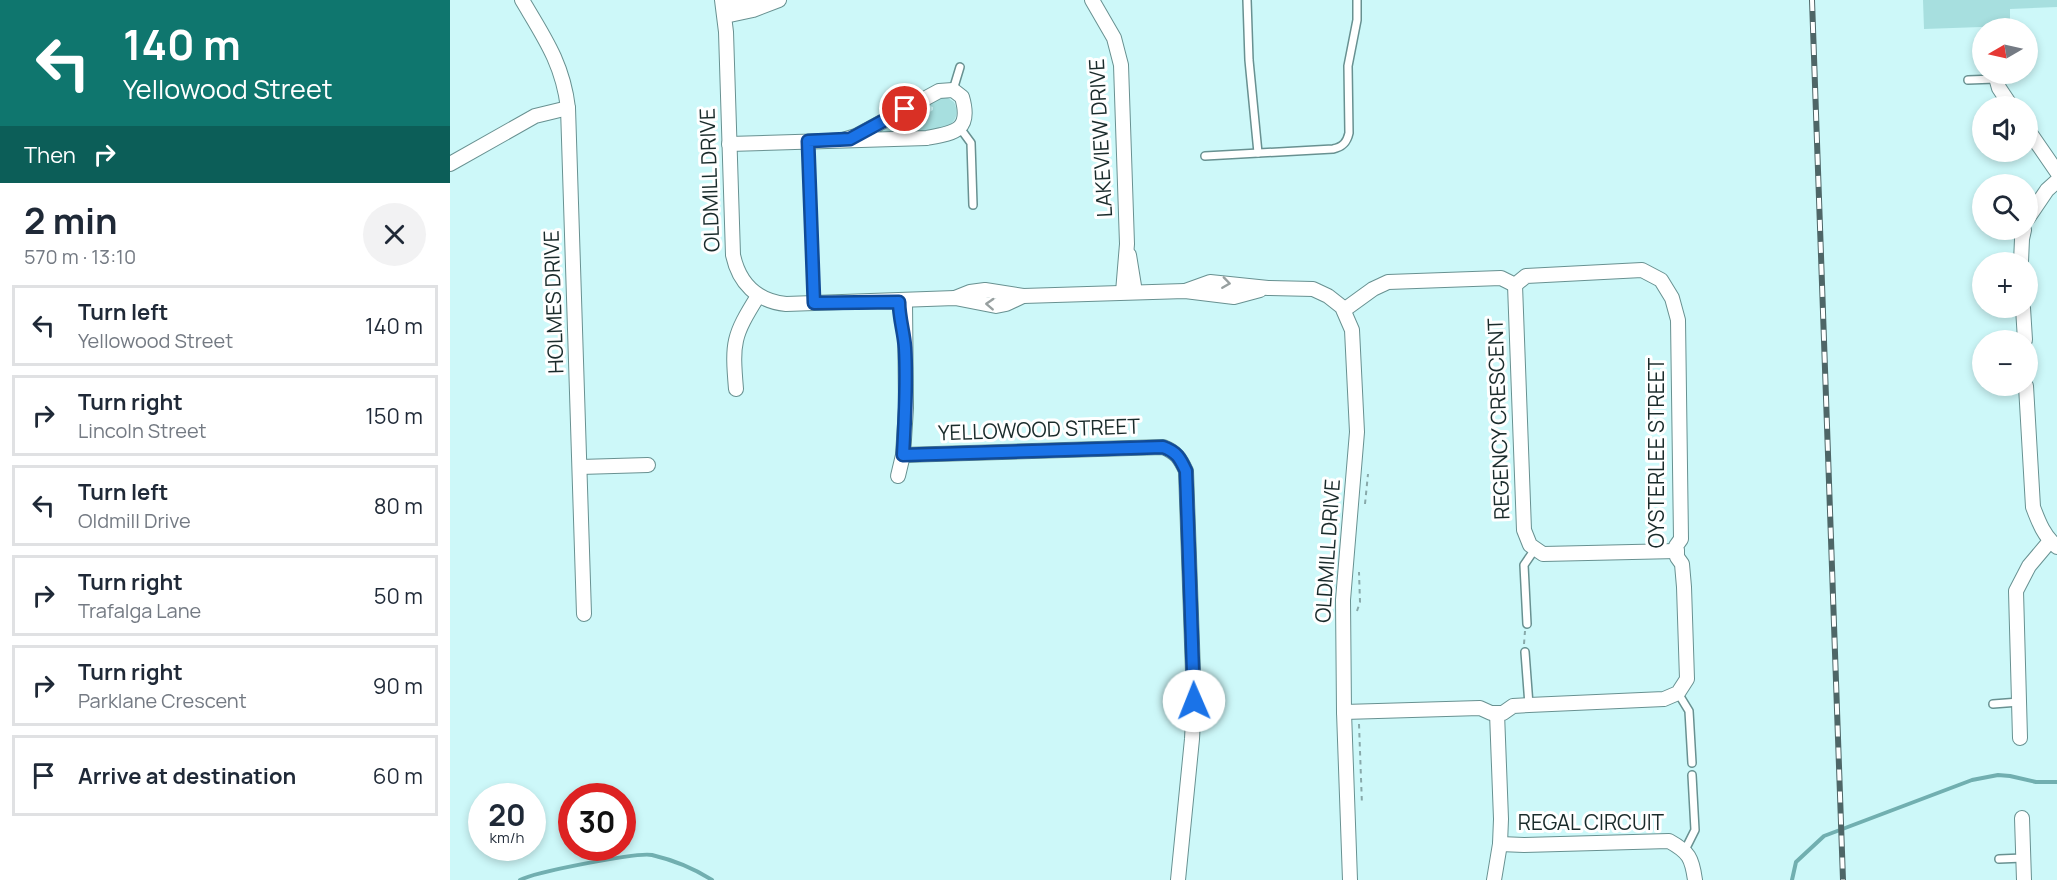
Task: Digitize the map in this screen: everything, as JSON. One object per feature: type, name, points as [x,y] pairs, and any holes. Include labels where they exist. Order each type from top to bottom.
[{"type":"street","name":"HOLMES DRIVE","points":[[522,0],[557,60],[566,88],[584,614]]},
{"type":"street","name":"LAKEVIEW DRIVE","points":[[1092,0],[1114,38],[1121,65],[1129,292]]},
{"type":"street","points":[[723,6],[753,1],[775,1]]},
{"type":"street","name":"OLDMILL DRIVE","points":[[723,6],[733,255],[743,281],[758,296]]},
{"type":"street","points":[[729,144],[927,138],[952,133],[960,128],[964,121],[964,104],[960,95],[953,90],[939,91],[856,136],[843,140]]},
{"type":"street","points":[[450,164],[535,116],[568,108]]},
{"type":"street","points":[[2038,144],[2057,172]]},
{"type":"street","points":[[2038,202],[2057,181]]},
{"type":"street","name":"OYSTERLEE STREET","points":[[1515,285],[1526,276],[1642,270],[1661,280],[1672,298],[1678,320],[1681,539],[1677,546],[1677,557],[1682,564],[1684,587],[1687,679],[1678,693]]},
{"type":"street","points":[[736,389],[735,338],[742,321],[758,296],[781,304],[902,302],[955,298],[984,290],[1023,296],[1185,291],[1210,282],[1268,288],[1313,289],[1328,296],[1344,310],[1377,286],[1392,281],[1501,278],[1515,285]]},
{"type":"street","name":"REGENCY CRESCENT","points":[[1515,285],[1524,530],[1530,545],[1535,549]]},
{"type":"street","points":[[898,476],[903,455],[906,408],[905,346],[899,313],[902,302]]},
{"type":"street","name":"OLDMILL DRIVE","points":[[1344,310],[1350,321],[1354,339],[1357,432],[1343,600],[1350,880]]},
{"type":"street","points":[[2020,738],[2016,591],[2029,566],[2053,544],[2040,526],[2033,507],[2027,396]]},
{"type":"street","name":"YELLOWOOD STREET","points":[[903,455],[1163,447],[1175,452],[1181,459],[1186,471],[1194,701],[1178,880]]},
{"type":"street","points":[[580,467],[648,465]]},
{"type":"street","points":[[1535,549],[1543,554],[1677,551]]},
{"type":"street","points":[[1344,712],[1480,708],[1491,713],[1503,713],[1513,706],[1664,699],[1678,693]]},
{"type":"street","name":"REGAL CIRCUIT","points":[[1494,880],[1500,844],[1497,713]]},
{"type":"street","points":[[2022,818],[2024,880]]},
{"type":"street","name":"REGAL CIRCUIT","points":[[1500,844],[1669,841],[1685,850],[1693,864],[1695,880]]},
{"type":"lane","points":[[1247,0],[1249,60],[1258,153]]},
{"type":"lane","points":[[1205,156],[1333,149],[1339,148],[1347,141],[1349,133],[1348,66],[1357,20],[1357,0]]},
{"type":"lane","points":[[953,90],[960,67]]},
{"type":"lane","points":[[1968,80],[1972,79]]},
{"type":"lane","points":[[960,128],[971,143],[973,205]]},
{"type":"lane","points":[[808,141],[814,303]]},
{"type":"lane","points":[[1527,624],[1524,564],[1535,549]]},
{"type":"lane","points":[[1525,652],[1529,705]]},
{"type":"lane","points":[[1678,693],[1689,711],[1692,763]]},
{"type":"lane","points":[[1993,704],[2019,702]]},
{"type":"lane","points":[[1685,850],[1695,830],[1692,775]]},
{"type":"lane","points":[[1999,859],[2024,858]]},
{"type":"path","points":[[1365,508],[1368,474]]},
{"type":"path","points":[[1356,614],[1360,602],[1360,579],[1357,564]]},
{"type":"path","points":[[1525,652],[1524,635],[1527,624]]},
{"type":"path","points":[[1359,711],[1362,813]]},
{"type":"shaded area","points":[[1923,0],[2057,0],[2057,7],[2010,9],[2010,18],[1972,18],[1972,27],[1924,29]]},
{"type":"shaded area","points":[[945,96],[954,102],[956,114],[952,122],[943,128],[916,133],[880,133],[880,130],[900,118],[914,121],[933,110],[933,107],[927,105],[936,97]]},
{"type":"waterway","points":[[1792,880],[1796,862],[1824,836],[1972,780],[1998,775],[2036,782],[2057,782]]},
{"type":"waterway","points":[[520,880],[608,859],[643,855],[652,855],[676,862],[712,880]]},
{"type":"railway","points":[[1812,0],[1843,880]]},
{"type":"route","points":[[905,109],[850,139],[808,141],[814,303],[899,302],[905,346],[906,408],[903,455],[1163,447],[1175,452],[1186,471],[1194,701]]}]
